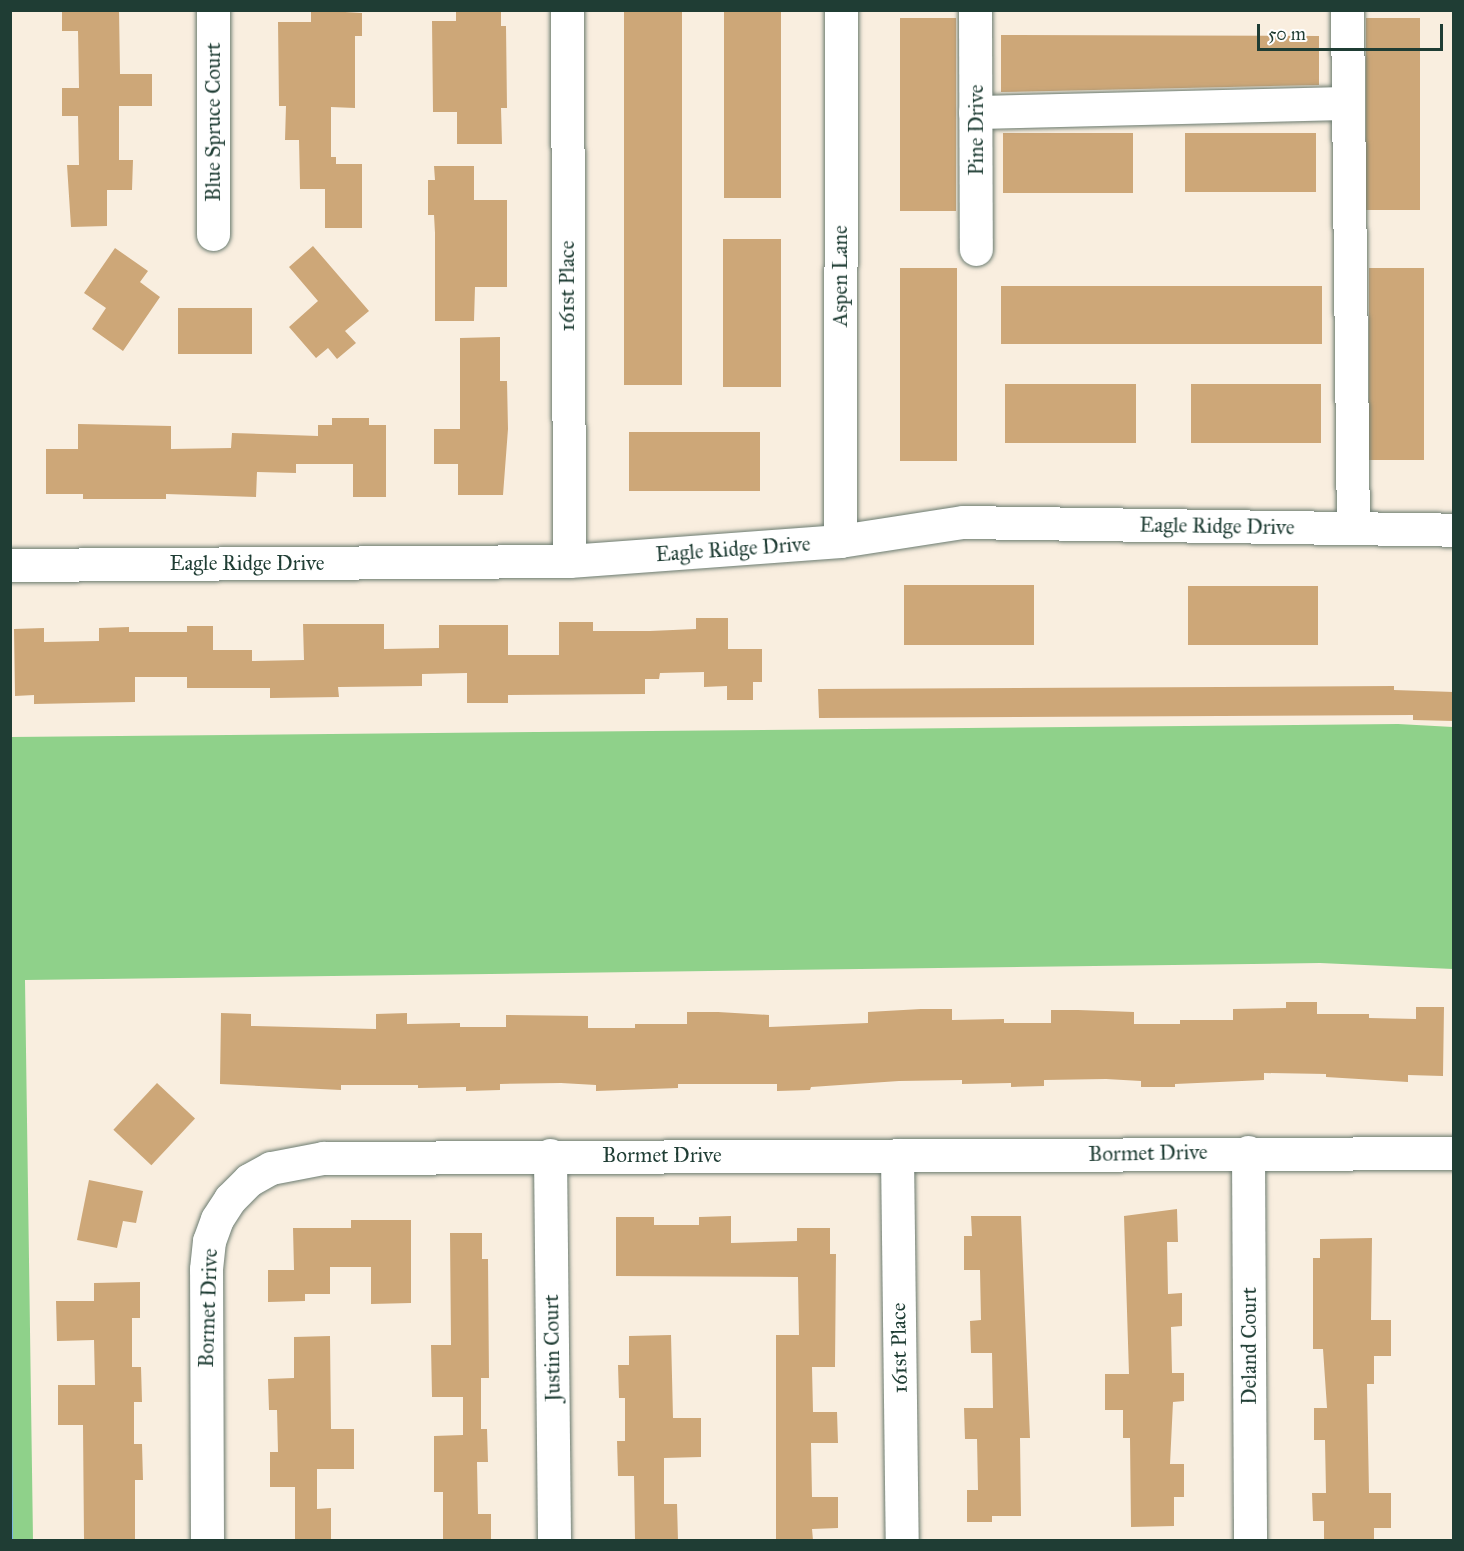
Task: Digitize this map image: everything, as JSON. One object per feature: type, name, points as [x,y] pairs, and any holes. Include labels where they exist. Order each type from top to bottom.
[{"type":"street","name":"Blue Spruce Court","points":[[213,10],[213,234]]},
{"type":"street","name":"161st Place","points":[[567,10],[569,561]]},
{"type":"street","name":"Aspen Lane","points":[[840,541],[841,10]]},
{"type":"street","name":"Pine Drive","points":[[975,10],[976,249]]},
{"type":"street","points":[[1347,10],[1353,528]]},
{"type":"street","points":[[975,112],[1348,104]]},
{"type":"street","name":"Eagle Ridge Drive","points":[[10,565],[569,561],[840,541],[963,522],[1454,530]]},
{"type":"street","name":"Deland Court","points":[[1248,1152],[1250,1540]]},
{"type":"street","name":"Bormet Drive","points":[[207,1540],[206,1269],[217,1219],[230,1199],[249,1180],[271,1168],[297,1161],[550,1155],[1454,1153]]},
{"type":"street","name":"Justin Court","points":[[550,1155],[554,1540]]},
{"type":"street","name":"161st Place","points":[[897,1155],[902,1540]]},
{"type":"green space","points":[[1398,724],[1453,727],[1453,969],[1320,963],[25,980],[33,1540],[11,1540],[10,737]]},
{"type":"water","points":[[11,1308],[13,1540],[10,1540]]},
{"type":"building","points":[[62,10],[119,10],[120,74],[152,74],[152,106],[119,106],[119,160],[133,160],[132,190],[107,190],[107,226],[71,227],[67,165],[79,165],[78,116],[62,116],[62,88],[79,88],[78,31],[62,31]]},
{"type":"building","points":[[311,10],[362,13],[362,36],[355,36],[355,108],[331,107],[331,157],[336,157],[336,164],[362,164],[362,228],[325,228],[325,189],[300,189],[299,140],[285,140],[286,106],[279,106],[278,22],[311,22]]},
{"type":"building","points":[[456,10],[501,10],[501,26],[506,26],[507,108],[501,108],[502,144],[457,144],[457,112],[433,112],[432,21],[456,21]]},
{"type":"building","points":[[624,10],[682,10],[682,385],[624,385]]},
{"type":"building","points":[[724,10],[781,10],[781,198],[724,198]]},
{"type":"building","points":[[900,18],[956,18],[956,211],[900,211]]},
{"type":"building","points":[[1366,18],[1420,18],[1420,210],[1366,210]]},
{"type":"building","points":[[1001,35],[1319,36],[1319,85],[1001,92]]},
{"type":"building","points":[[1003,133],[1133,133],[1133,193],[1003,193]]},
{"type":"building","points":[[1185,133],[1316,133],[1316,192],[1185,192]]},
{"type":"building","points":[[434,166],[474,166],[474,200],[507,200],[507,287],[475,287],[474,321],[435,321],[434,215],[428,215],[428,180],[435,180]]},
{"type":"building","points":[[723,239],[781,239],[781,387],[723,387]]},
{"type":"building","points":[[313,246],[369,311],[345,331],[356,343],[337,359],[328,348],[316,358],[289,327],[318,301],[289,267]]},
{"type":"building","points":[[115,248],[148,271],[140,282],[160,297],[123,351],[92,329],[106,308],[84,293]]},
{"type":"building","points":[[900,268],[957,268],[957,461],[900,461]]},
{"type":"building","points":[[1369,268],[1424,268],[1424,460],[1369,460]]},
{"type":"building","points":[[1001,286],[1322,286],[1322,344],[1001,344]]},
{"type":"building","points":[[178,308],[252,308],[252,354],[178,354]]},
{"type":"building","points":[[500,337],[500,381],[507,381],[508,429],[503,495],[458,495],[458,464],[434,464],[434,429],[460,429],[460,338]]},
{"type":"building","points":[[1005,384],[1136,384],[1136,443],[1005,443]]},
{"type":"building","points":[[1191,384],[1321,384],[1321,443],[1191,443]]},
{"type":"building","points":[[332,418],[369,418],[369,425],[386,425],[386,497],[353,497],[353,464],[296,464],[296,473],[257,472],[256,497],[166,494],[166,499],[83,499],[83,494],[46,494],[46,449],[78,449],[78,424],[171,426],[171,449],[231,448],[232,433],[318,436],[318,425],[332,425]]},
{"type":"building","points":[[629,432],[760,432],[760,491],[629,491]]},
{"type":"building","points":[[904,585],[1034,585],[1034,645],[904,645]]},
{"type":"building","points":[[1188,586],[1318,586],[1318,645],[1188,645]]},
{"type":"building","points":[[696,618],[728,618],[728,649],[762,649],[762,682],[753,682],[753,700],[727,700],[727,686],[704,687],[704,672],[660,673],[659,679],[645,679],[645,694],[508,695],[508,703],[467,703],[467,673],[422,674],[422,686],[338,687],[339,697],[270,698],[270,688],[187,688],[187,677],[135,677],[135,702],[34,704],[34,695],[15,696],[14,629],[44,628],[44,642],[99,641],[99,628],[129,627],[129,632],[187,632],[187,626],[213,626],[213,650],[252,650],[252,661],[304,660],[303,624],[384,624],[384,649],[439,648],[439,625],[508,625],[508,655],[559,655],[559,622],[593,622],[593,631],[650,631],[696,629]]},
{"type":"building","points":[[1394,686],[1394,690],[1454,692],[1454,721],[1413,720],[1413,715],[819,718],[818,689]]},
{"type":"building","points":[[1286,1002],[1317,1002],[1317,1014],[1369,1014],[1369,1018],[1416,1019],[1416,1007],[1444,1007],[1443,1076],[1408,1075],[1408,1082],[1326,1077],[1326,1074],[1264,1073],[1264,1080],[1175,1084],[1175,1087],[1141,1087],[1141,1081],[1106,1079],[1044,1080],[1044,1086],[1011,1087],[1011,1083],[962,1084],[962,1080],[899,1081],[777,1091],[777,1084],[678,1084],[678,1088],[596,1091],[596,1085],[500,1084],[500,1090],[466,1091],[466,1087],[418,1088],[418,1085],[341,1085],[341,1090],[220,1084],[221,1013],[251,1014],[251,1026],[376,1029],[376,1014],[407,1013],[407,1024],[460,1023],[460,1027],[506,1027],[506,1015],[588,1016],[588,1028],[635,1028],[635,1024],[687,1024],[687,1012],[718,1012],[769,1015],[769,1027],[868,1023],[868,1012],[921,1009],[952,1009],[952,1020],[1004,1019],[1004,1023],[1051,1023],[1051,1010],[1134,1012],[1134,1024],[1180,1024],[1180,1020],[1233,1020],[1233,1009],[1286,1008]]},
{"type":"building","points":[[157,1083],[195,1118],[151,1165],[113,1130]]},
{"type":"building","points":[[89,1180],[143,1191],[136,1223],[123,1221],[117,1248],[77,1240]]},
{"type":"building","points":[[1177,1209],[1178,1242],[1167,1242],[1168,1294],[1182,1293],[1182,1326],[1171,1327],[1172,1373],[1184,1373],[1184,1401],[1173,1402],[1170,1464],[1184,1464],[1184,1497],[1174,1497],[1174,1526],[1131,1527],[1130,1438],[1123,1438],[1123,1410],[1105,1410],[1105,1374],[1129,1374],[1124,1216]]},
{"type":"building","points":[[731,1216],[731,1243],[797,1241],[797,1228],[830,1228],[830,1254],[836,1254],[835,1367],[812,1367],[813,1412],[837,1412],[838,1443],[811,1443],[812,1497],[838,1497],[838,1528],[812,1529],[813,1540],[776,1540],[776,1335],[799,1335],[798,1277],[616,1276],[616,1217],[654,1217],[654,1225],[699,1225],[699,1217]]},
{"type":"building","points":[[971,1216],[1021,1216],[1030,1438],[1020,1438],[1021,1516],[992,1516],[992,1522],[967,1522],[967,1490],[978,1490],[977,1439],[965,1439],[964,1408],[993,1408],[992,1353],[971,1353],[970,1321],[981,1320],[980,1270],[964,1270],[964,1236],[972,1236]]},
{"type":"building","points":[[351,1220],[411,1220],[411,1303],[371,1304],[371,1267],[330,1267],[330,1294],[305,1294],[305,1301],[268,1302],[268,1270],[294,1270],[293,1228],[351,1228]]},
{"type":"building","points":[[450,1233],[482,1233],[482,1259],[488,1259],[489,1378],[481,1378],[481,1429],[487,1429],[488,1462],[477,1462],[478,1514],[491,1514],[491,1540],[443,1540],[443,1492],[434,1492],[434,1436],[463,1435],[463,1397],[432,1397],[431,1345],[451,1345]]},
{"type":"building","points":[[1372,1238],[1371,1320],[1391,1320],[1391,1356],[1374,1356],[1374,1384],[1367,1384],[1369,1493],[1391,1493],[1391,1528],[1374,1528],[1374,1540],[1324,1540],[1324,1521],[1313,1521],[1312,1493],[1326,1493],[1325,1440],[1314,1440],[1314,1408],[1327,1408],[1323,1349],[1313,1349],[1313,1258],[1320,1258],[1320,1239]]},
{"type":"building","points":[[140,1282],[140,1318],[132,1318],[132,1367],[141,1367],[142,1402],[134,1402],[134,1444],[142,1444],[143,1480],[135,1480],[135,1540],[84,1540],[83,1425],[58,1425],[58,1385],[95,1385],[94,1340],[57,1341],[56,1301],[94,1301],[94,1283]]},
{"type":"building","points":[[671,1335],[673,1418],[701,1418],[701,1457],[664,1458],[664,1504],[677,1504],[678,1540],[635,1540],[634,1476],[618,1476],[617,1441],[625,1441],[625,1398],[619,1398],[618,1365],[629,1365],[629,1336]]},
{"type":"building","points":[[330,1336],[331,1429],[354,1429],[354,1469],[317,1469],[317,1509],[331,1508],[331,1540],[295,1540],[295,1487],[270,1487],[270,1452],[278,1452],[277,1410],[269,1410],[268,1379],[294,1378],[294,1337]]}]
